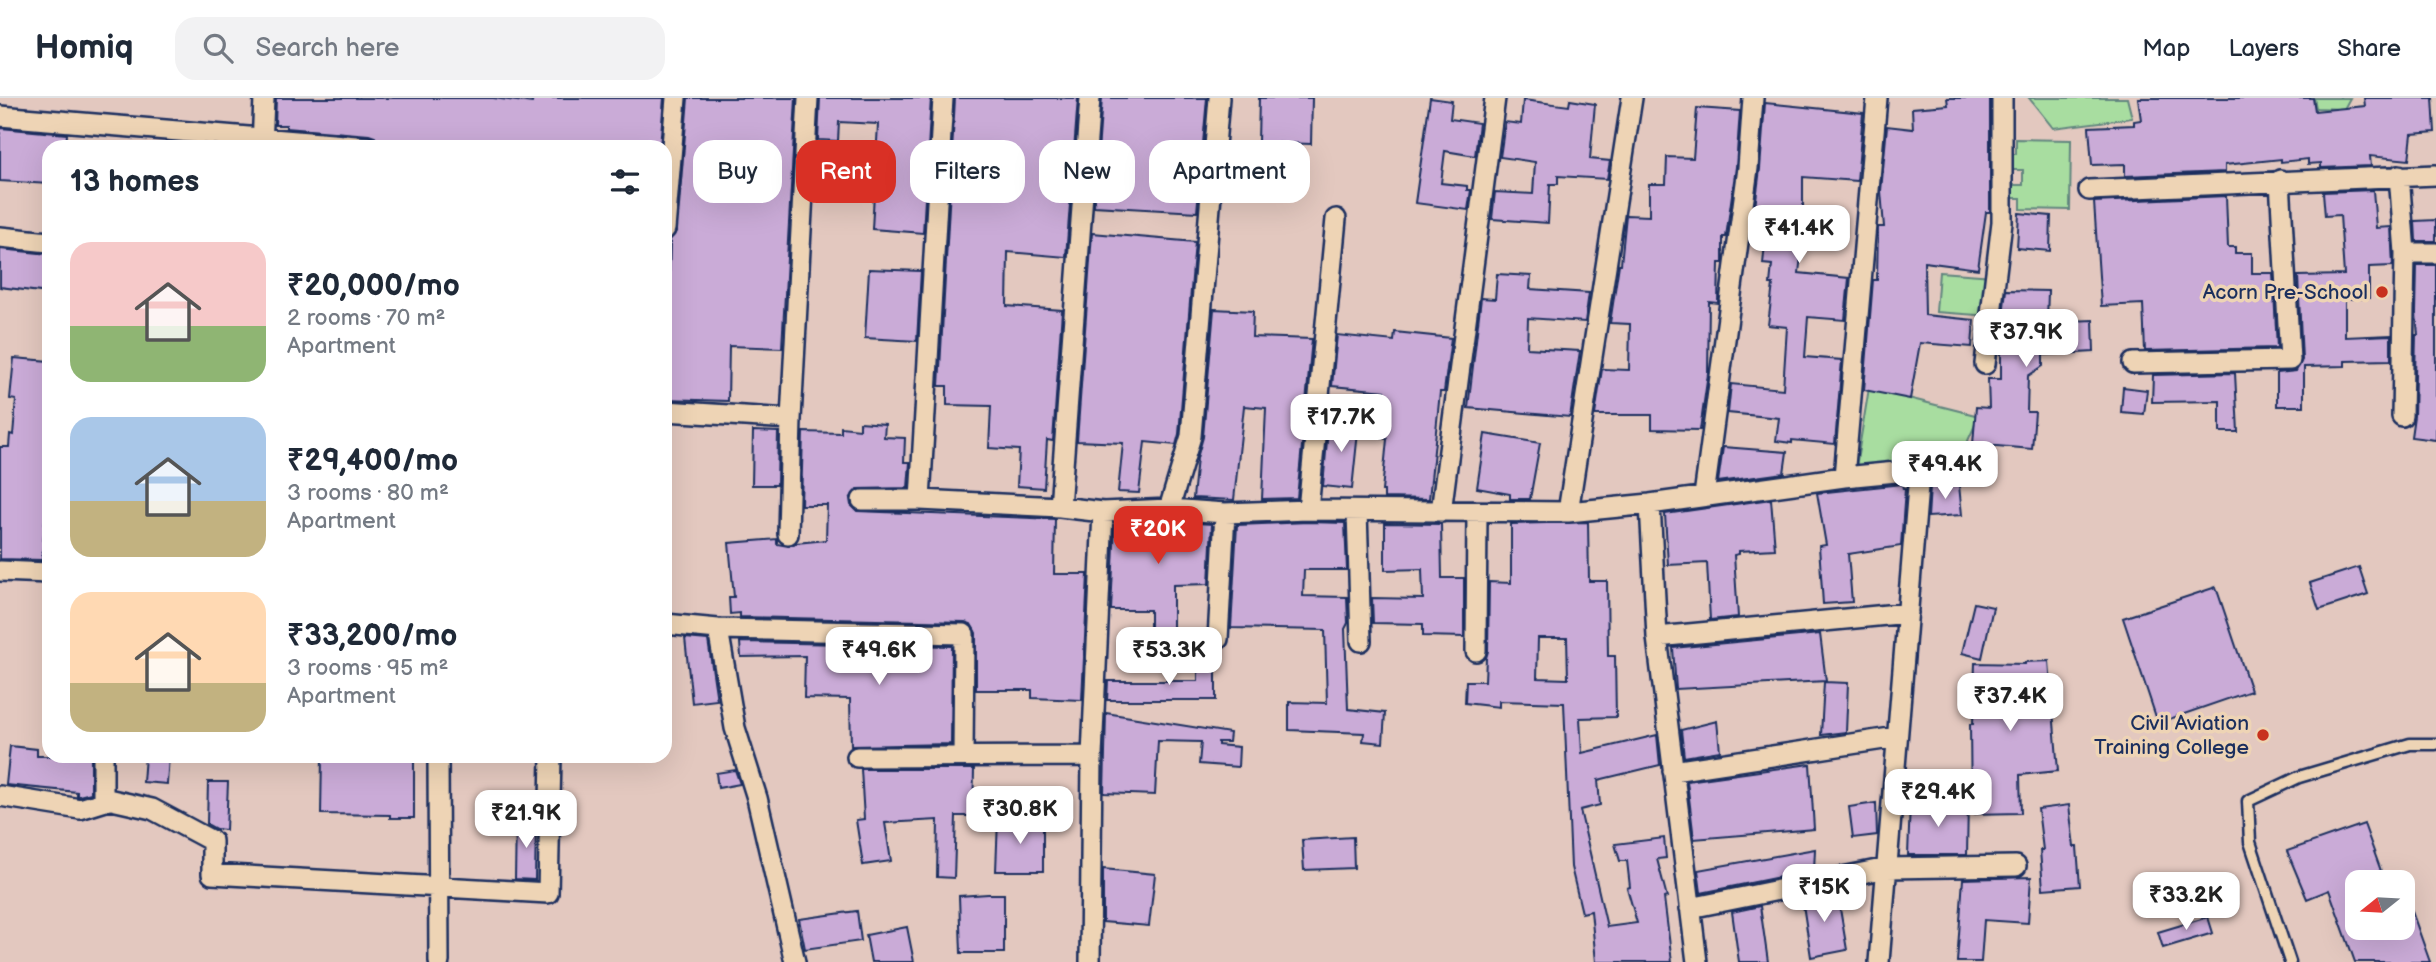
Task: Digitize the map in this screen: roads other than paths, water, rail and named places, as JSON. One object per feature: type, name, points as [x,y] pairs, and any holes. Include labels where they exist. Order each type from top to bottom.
[{"type":"street","points":[[262,140],[264,98]]},
{"type":"street","points":[[671,140],[676,98]]},
{"type":"street","points":[[788,534],[790,419],[808,98]]},
{"type":"street","points":[[919,500],[943,98]]},
{"type":"street","points":[[1060,507],[1090,98]]},
{"type":"street","points":[[1169,509],[1191,436],[1219,98]]},
{"type":"street","points":[[1441,512],[1495,98]]},
{"type":"street","points":[[1569,512],[1632,98]]},
{"type":"street","points":[[1704,496],[1748,168],[1753,98]]},
{"type":"street","points":[[1844,477],[1877,98]]},
{"type":"street","points":[[1985,364],[2002,222],[2002,98]]},
{"type":"street","points":[[0,116],[233,140]]},
{"type":"street","points":[[2399,175],[2405,253],[2402,416]]},
{"type":"street","points":[[2089,190],[2436,175]]},
{"type":"street","points":[[2133,363],[2290,360],[2280,180]]},
{"type":"street","points":[[1308,510],[1336,219]]},
{"type":"street","points":[[0,237],[42,241]]},
{"type":"street","points":[[2405,253],[2436,253]]},
{"type":"street","points":[[672,411],[790,419]]},
{"type":"street","points":[[863,500],[1060,507],[1103,512],[1169,509],[1225,513],[1308,510],[1569,512],[1916,470],[1920,474],[1879,962]]},
{"type":"street","points":[[1650,504],[1657,637],[1697,962]]},
{"type":"street","points":[[1357,511],[1361,641]]},
{"type":"street","points":[[1090,962],[1092,756],[1103,512]]},
{"type":"street","points":[[1476,650],[1477,512]]},
{"type":"street","points":[[1218,639],[1225,513]]},
{"type":"street","points":[[0,571],[42,573]]},
{"type":"street","points":[[1657,637],[1908,613]]},
{"type":"street","points":[[672,625],[964,634],[963,756]]},
{"type":"street","points":[[718,628],[735,728],[757,798],[795,962]]},
{"type":"street","points":[[1673,771],[1898,737]]},
{"type":"street","points":[[857,757],[1092,756]]},
{"type":"street","points":[[103,763],[103,798],[152,809],[212,841],[212,874],[548,893],[551,763]]},
{"type":"street","points":[[438,763],[439,962]]},
{"type":"street","points":[[0,796],[80,809],[109,800]]},
{"type":"street","points":[[1690,908],[1886,868],[2016,866]]},
{"type":"lane","points":[[2290,962],[2250,842],[2248,801],[2299,777],[2410,744],[2436,744]]},
{"type":"place","name":"Acorn Pre-School","points":[[2382,292]]},
{"type":"place","name":"Civil Aviation Training College","points":[[2263,735]]}]
